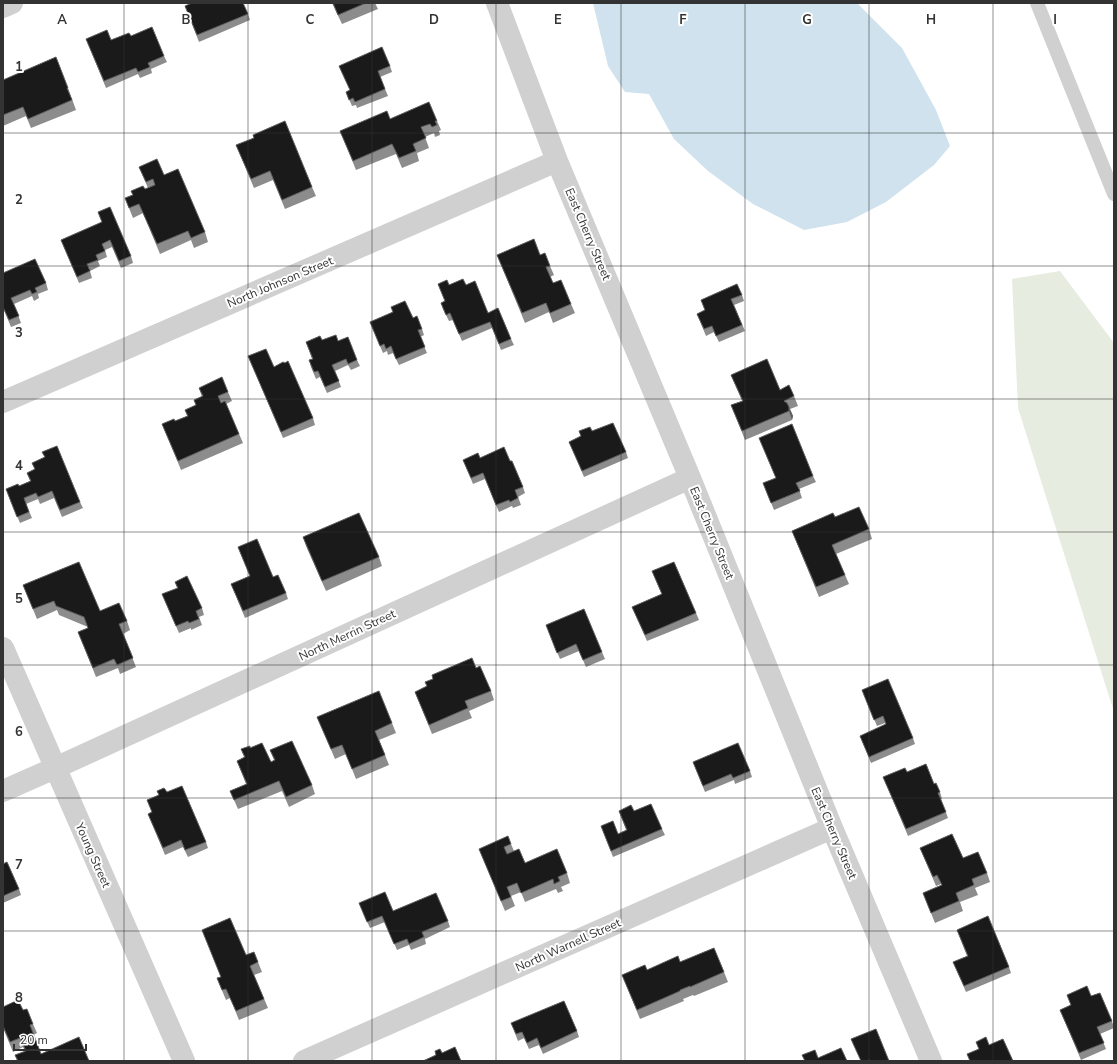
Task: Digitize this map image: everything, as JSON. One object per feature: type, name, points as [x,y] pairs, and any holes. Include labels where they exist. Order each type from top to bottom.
[{"type":"street","points":[[3,7],[12,3]]},
{"type":"street","name":"East Cherry Street","points":[[497,3],[557,161],[690,478],[832,828],[931,1061]]},
{"type":"street","name":"North Johnson Street","points":[[3,402],[557,161]]},
{"type":"street","name":"North Merrin Street","points":[[3,791],[690,478]]},
{"type":"street","name":"Young Street","points":[[3,648],[184,1061]]},
{"type":"street","name":"North Warnell Street","points":[[304,1061],[832,828]]},
{"type":"lane","points":[[1037,3],[1114,194]]},
{"type":"shaded area","points":[[1060,271],[1114,343],[1114,712],[1018,408],[1012,279]]},
{"type":"water","points":[[593,3],[857,3],[902,48],[936,110],[950,146],[934,165],[886,202],[847,222],[804,230],[753,204],[708,171],[674,139],[649,94],[625,92],[608,66]]},
{"type":"building","points":[[192,3],[243,3],[248,14],[197,35],[185,6]]},
{"type":"building","points":[[333,3],[366,3],[338,15]]},
{"type":"building","points":[[152,27],[164,56],[148,63],[150,67],[138,72],[136,68],[104,81],[86,39],[107,30],[111,40],[129,33],[131,36]]},
{"type":"building","points":[[382,47],[390,66],[378,71],[385,89],[355,102],[353,98],[349,100],[346,92],[350,90],[339,66]]},
{"type":"building","points":[[56,57],[72,100],[28,119],[23,107],[3,115],[3,80]]},
{"type":"building","points":[[429,102],[437,121],[435,121],[437,125],[432,127],[430,124],[421,127],[426,138],[413,144],[416,151],[399,158],[392,144],[353,161],[340,131],[387,111],[390,119]]},
{"type":"building","points":[[285,121],[312,187],[282,200],[270,171],[251,179],[236,145],[254,138],[253,135]]},
{"type":"building","points":[[157,159],[164,175],[178,169],[205,232],[191,238],[188,231],[157,244],[139,204],[129,208],[125,198],[133,195],[131,191],[143,186],[145,189],[155,185],[153,179],[146,182],[139,167]]},
{"type":"building","points":[[110,207],[131,256],[119,261],[110,240],[102,244],[105,251],[96,255],[98,260],[87,264],[90,271],[77,277],[61,240],[102,222],[98,212]]},
{"type":"building","points":[[534,239],[540,255],[545,253],[550,266],[546,267],[553,283],[561,280],[571,304],[550,313],[546,303],[522,313],[497,255]]},
{"type":"building","points":[[35,259],[46,283],[35,288],[37,292],[32,294],[30,290],[11,298],[19,316],[9,320],[3,307],[3,273]]},
{"type":"building","points":[[463,279],[466,285],[475,281],[488,313],[498,308],[511,339],[499,344],[490,322],[459,334],[450,313],[446,315],[441,303],[445,301],[438,284],[447,280],[449,285]]},
{"type":"building","points":[[737,284],[742,295],[731,299],[742,325],[716,336],[712,326],[704,329],[697,314],[705,310],[701,300]]},
{"type":"building","points":[[405,301],[413,318],[417,316],[422,329],[418,330],[425,347],[396,359],[391,346],[386,349],[384,344],[380,346],[370,322],[393,312],[391,307]]},
{"type":"building","points":[[336,335],[338,341],[348,337],[357,360],[348,364],[346,359],[332,365],[339,381],[325,387],[318,371],[314,372],[309,360],[313,359],[306,342],[320,336],[322,340]]},
{"type":"building","points":[[266,349],[274,367],[288,361],[313,418],[281,432],[248,356]]},
{"type":"building","points":[[767,359],[780,390],[789,385],[794,396],[784,401],[789,407],[789,411],[742,431],[731,405],[743,401],[731,375]]},
{"type":"building","points":[[222,377],[228,392],[218,396],[221,403],[225,401],[239,434],[178,461],[162,424],[174,419],[175,421],[188,416],[185,410],[196,405],[194,400],[203,396],[199,388]]},
{"type":"building","points":[[613,423],[626,452],[582,471],[569,442],[581,436],[579,431],[590,427],[592,431]]},
{"type":"building","points":[[792,424],[813,476],[796,483],[800,491],[771,503],[763,483],[776,478],[759,438]]},
{"type":"building","points":[[57,446],[80,502],[60,510],[52,491],[38,497],[36,493],[24,498],[29,512],[17,517],[6,489],[31,481],[27,473],[35,469],[32,463],[45,457],[42,452]]},
{"type":"building","points":[[504,447],[510,461],[512,461],[523,487],[515,490],[518,498],[510,502],[509,500],[496,505],[483,473],[471,478],[463,460],[478,453],[480,458]]},
{"type":"building","points":[[859,507],[869,529],[832,545],[845,575],[816,587],[792,531],[833,513],[835,517]]},
{"type":"building","points":[[359,513],[379,557],[322,581],[303,537]]},
{"type":"building","points":[[257,539],[273,577],[278,575],[286,593],[243,611],[231,584],[250,576],[238,547]]},
{"type":"building","points":[[79,562],[100,611],[119,603],[127,621],[119,624],[133,658],[117,665],[114,659],[93,668],[78,632],[88,628],[84,617],[56,606],[54,601],[33,609],[23,585]]},
{"type":"building","points":[[674,562],[696,613],[645,635],[632,607],[662,594],[652,571]]},
{"type":"building","points":[[187,576],[202,608],[196,611],[199,619],[189,623],[188,621],[176,626],[162,594],[178,588],[175,582]]},
{"type":"building","points":[[584,609],[602,652],[583,660],[576,644],[557,653],[546,625]]},
{"type":"building","points":[[472,658],[476,668],[480,666],[491,691],[465,701],[468,708],[429,725],[415,692],[427,686],[425,682],[433,679],[432,675]]},
{"type":"building","points":[[888,679],[913,738],[869,757],[860,736],[886,724],[883,716],[874,720],[862,690]]},
{"type":"building","points":[[379,691],[392,723],[375,731],[385,755],[352,769],[342,745],[331,749],[317,717]]},
{"type":"building","points":[[292,741],[312,785],[286,797],[279,781],[234,800],[230,791],[247,784],[237,761],[245,757],[241,749],[250,746],[250,748],[262,743],[271,762],[275,760],[270,750]]},
{"type":"building","points":[[738,743],[750,771],[733,778],[731,774],[703,786],[693,762]]},
{"type":"building","points":[[926,764],[934,784],[936,783],[940,792],[938,793],[946,812],[906,829],[883,777],[905,768],[907,772]]},
{"type":"building","points":[[182,786],[206,842],[185,850],[181,840],[163,848],[148,814],[152,812],[147,800],[159,795],[157,791],[164,788],[167,792]]},
{"type":"building","points":[[651,804],[662,829],[611,851],[601,826],[613,821],[618,834],[627,830],[619,811],[631,805],[634,811]]},
{"type":"building","points":[[952,834],[963,858],[978,852],[987,873],[972,879],[974,885],[956,893],[959,901],[931,913],[923,893],[942,885],[937,875],[933,877],[920,848]]},
{"type":"building","points":[[508,836],[511,844],[504,847],[507,854],[519,849],[525,863],[557,849],[567,873],[558,877],[560,881],[554,884],[553,879],[521,893],[517,883],[507,887],[511,897],[501,901],[479,849]]},
{"type":"building","points":[[7,862],[19,889],[3,896],[3,864]]},
{"type":"building","points":[[385,892],[393,911],[436,893],[448,921],[422,932],[424,937],[409,944],[407,939],[394,944],[382,916],[367,922],[359,903]]},
{"type":"building","points":[[988,916],[1009,967],[964,986],[953,962],[968,956],[957,930]]},
{"type":"building","points":[[230,918],[246,955],[254,952],[258,962],[250,966],[264,999],[236,1011],[226,989],[222,990],[217,978],[221,977],[202,930]]},
{"type":"building","points":[[714,948],[724,972],[637,1010],[622,975],[645,965],[647,970],[678,956],[680,962]]},
{"type":"building","points":[[1087,986],[1091,996],[1100,993],[1112,1021],[1097,1027],[1104,1043],[1079,1053],[1060,1010],[1071,1005],[1067,995]]},
{"type":"building","points":[[18,1000],[23,1010],[27,1009],[33,1024],[30,1025],[41,1054],[79,1037],[89,1061],[18,1061],[15,1055],[26,1051],[20,1038],[10,1042],[3,1026],[3,1007]]},
{"type":"building","points":[[564,1001],[577,1031],[541,1048],[537,1038],[527,1043],[522,1032],[516,1034],[511,1023]]},
{"type":"building","points":[[876,1029],[889,1061],[861,1061],[851,1039]]},
{"type":"building","points":[[986,1037],[989,1045],[1003,1039],[1013,1061],[970,1061],[967,1054],[979,1049],[976,1042]]},
{"type":"building","points":[[455,1047],[461,1061],[423,1061],[436,1055],[435,1051],[440,1049],[442,1053]]},
{"type":"building","points":[[841,1048],[847,1061],[805,1061],[802,1055],[815,1050],[818,1058]]}]
